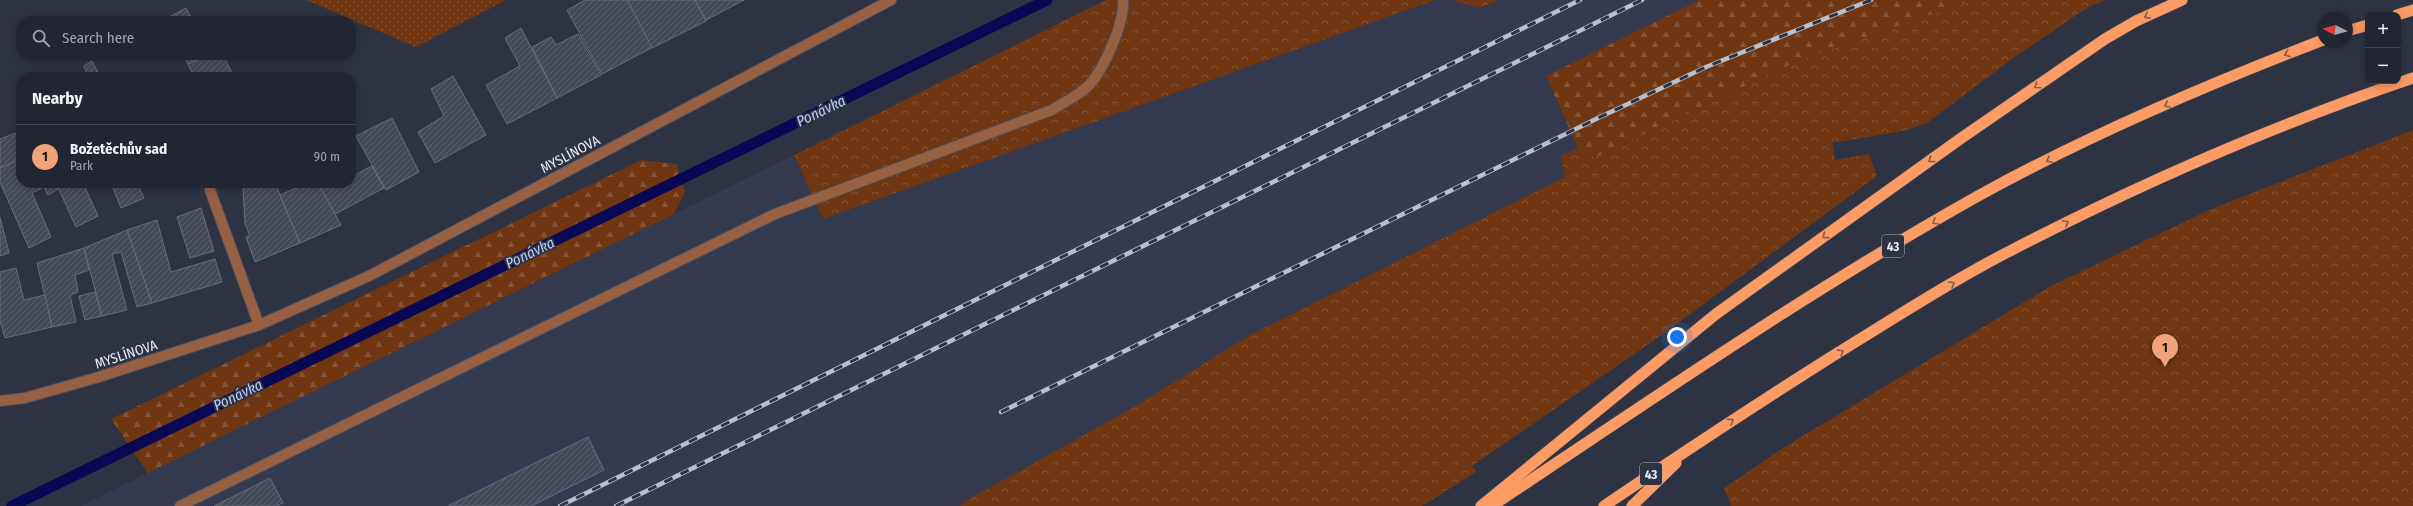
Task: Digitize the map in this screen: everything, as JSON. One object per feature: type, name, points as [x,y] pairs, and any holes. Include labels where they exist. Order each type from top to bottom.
[{"type":"highway","points":[[1481,506],[1729,305],[1960,139],[2106,39],[2136,21],[2182,0]]},
{"type":"highway","points":[[2401,14],[2413,10]]},
{"type":"highway","points":[[2353,29],[2365,25]]},
{"type":"highway","name":"43","points":[[1492,506],[1815,292],[1979,196],[2076,147],[2216,82],[2317,42]]},
{"type":"highway","name":"43","points":[[1604,506],[1698,442],[1889,321],[2004,254],[2102,204],[2213,153],[2306,116],[2413,78]]},
{"type":"highway","points":[[1632,506],[1698,442]]},
{"type":"street","name":"MYSLÍNOVA","points":[[0,401],[25,398],[99,377],[259,325],[369,276],[891,0]]},
{"type":"street","points":[[180,506],[775,214],[1052,110],[1091,83],[1117,36],[1124,10],[1123,0]]},
{"type":"street","points":[[210,190],[259,325]]},
{"type":"shaded area","points":[[1435,0],[1452,0],[1480,8],[1498,0],[1699,0],[1546,76],[1578,148],[1562,156],[1565,177],[1250,335],[1134,407],[964,502],[960,506],[81,506],[794,155],[823,219]]},
{"type":"green space","points":[[306,0],[506,0],[416,47],[356,21],[356,16],[343,16]]},
{"type":"green space","points":[[1106,0],[1435,0],[823,219],[794,155]]},
{"type":"green space","points":[[1452,0],[1498,0],[1480,8]]},
{"type":"green space","points":[[1699,0],[1973,0],[1800,60],[1595,158],[1578,148],[1546,76]]},
{"type":"green space","points":[[1973,0],[2104,0],[2082,11],[2012,59],[1927,123],[1903,131],[1832,143],[1835,160],[1869,154],[1877,176],[1659,337],[1472,466],[1476,472],[1422,506],[960,506],[964,502],[1134,407],[1250,335],[1565,177],[1561,156],[1578,148],[1595,158],[1800,60]]},
{"type":"green space","points":[[2413,130],[2413,506],[1731,506],[1724,488],[1783,448],[2051,286],[2209,210]]},
{"type":"green space","points":[[641,160],[676,164],[685,192],[674,214],[148,473],[111,419]]},
{"type":"building","points":[[585,0],[627,0],[653,47],[602,74],[567,10]]},
{"type":"building","points":[[695,0],[706,21],[652,48],[628,1]]},
{"type":"building","points":[[695,0],[744,0],[706,20]]},
{"type":"building","points":[[186,8],[190,16],[171,16]]},
{"type":"building","points":[[521,28],[557,98],[507,124],[486,85],[520,66],[505,38]]},
{"type":"building","points":[[578,34],[601,75],[557,98],[532,47],[551,37],[556,45]]},
{"type":"building","points":[[186,60],[197,60],[188,64]]},
{"type":"building","points":[[197,60],[226,60],[232,72],[192,72],[188,64]]},
{"type":"building","points":[[92,61],[98,72],[86,72],[84,66]]},
{"type":"building","points":[[453,76],[486,135],[435,163],[418,132],[444,116],[431,89]]},
{"type":"building","points":[[392,118],[419,172],[386,190],[356,136]]},
{"type":"building","points":[[16,133],[16,161],[0,168],[0,139]]},
{"type":"building","points":[[16,161],[16,188],[42,188],[32,193],[51,237],[29,248],[0,182],[0,168]]},
{"type":"building","points":[[372,166],[384,188],[335,214],[321,188],[356,188],[356,174]]},
{"type":"building","points":[[44,188],[58,188],[58,189],[48,195]]},
{"type":"building","points":[[58,188],[85,188],[98,216],[76,227]]},
{"type":"building","points":[[113,188],[139,188],[144,198],[121,208]]},
{"type":"building","points":[[277,188],[300,243],[255,262],[246,237],[250,236],[245,224],[243,189]]},
{"type":"building","points":[[296,188],[321,188],[341,225],[300,243],[280,195]]},
{"type":"building","points":[[201,208],[214,251],[190,258],[177,217]]},
{"type":"building","points":[[0,217],[9,253],[0,256]]},
{"type":"building","points":[[157,220],[171,272],[215,259],[222,282],[152,303],[127,230]]},
{"type":"building","points":[[127,230],[152,303],[137,307],[121,252],[112,254],[127,310],[102,316],[84,248]]},
{"type":"building","points":[[84,248],[89,270],[75,275],[78,292],[70,295],[76,322],[52,327],[37,263]]},
{"type":"building","points":[[16,268],[24,300],[45,295],[52,327],[5,338],[0,321],[0,272]]},
{"type":"building","points":[[95,292],[102,316],[85,320],[79,296]]},
{"type":"building","points":[[588,437],[604,470],[531,506],[448,506]]},
{"type":"building","points":[[270,478],[283,503],[276,506],[214,506]]},
{"type":"waterway","name":"Ponávka","points":[[12,506],[1047,0]]},
{"type":"railway","points":[[560,506],[1580,0]]},
{"type":"railway","points":[[616,506],[1642,0]]},
{"type":"railway","points":[[1001,412],[1596,119],[1706,67],[1871,0]]},
{"type":"place","name":"Božetěchův sad","points":[[2165,367]]}]
